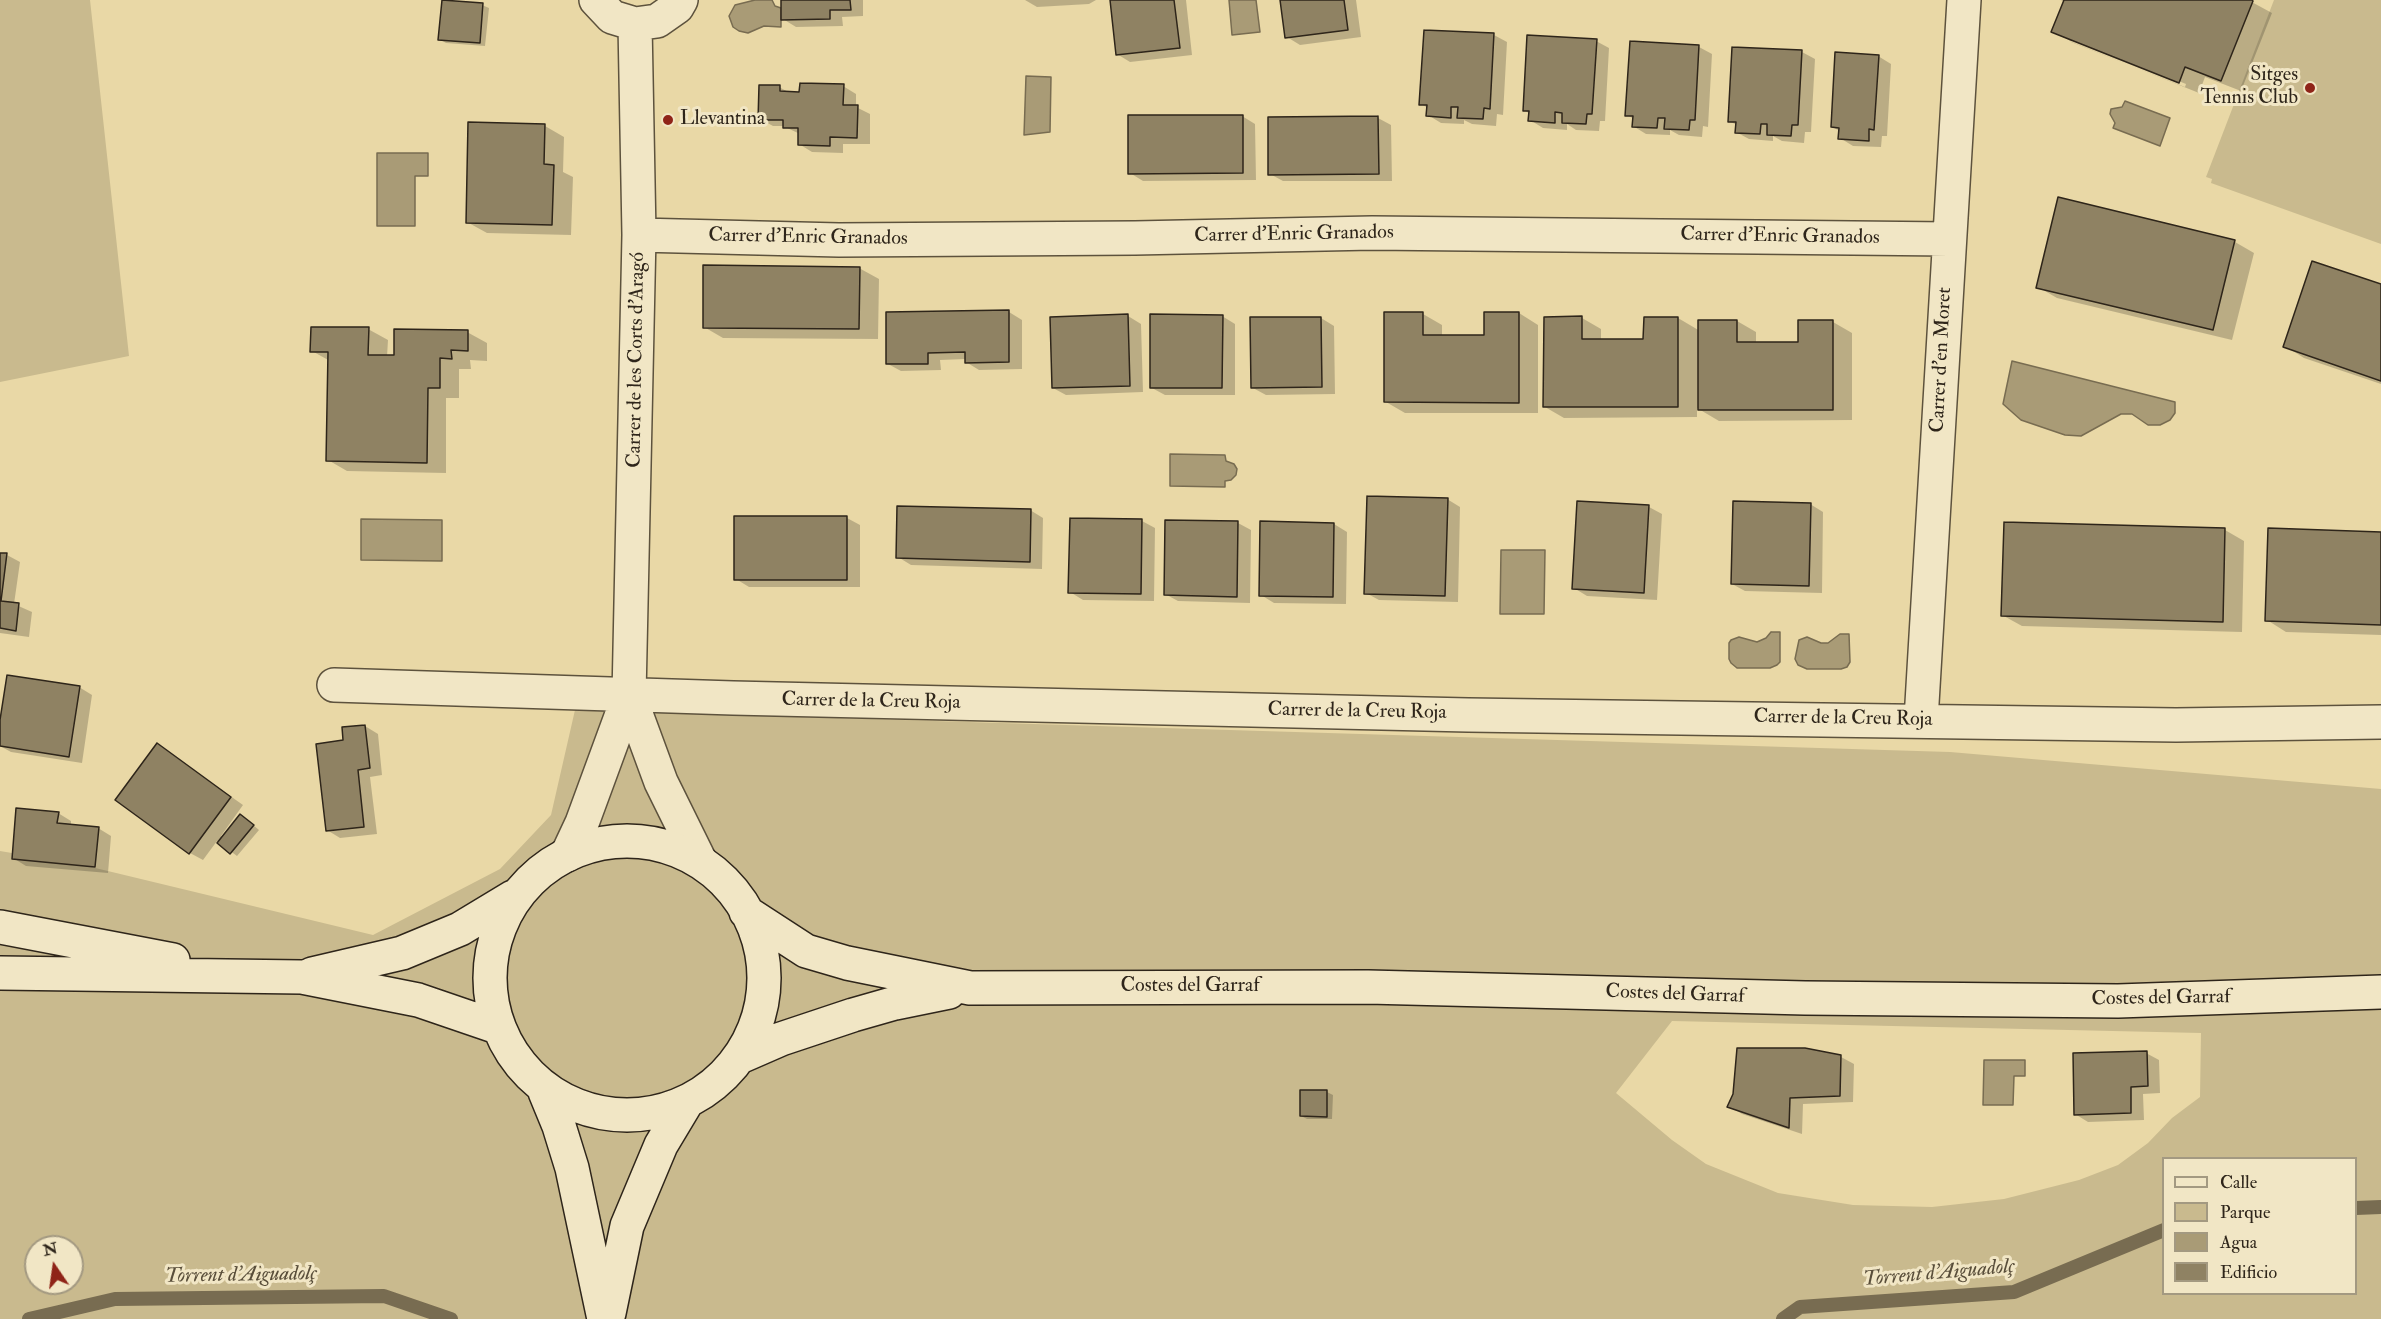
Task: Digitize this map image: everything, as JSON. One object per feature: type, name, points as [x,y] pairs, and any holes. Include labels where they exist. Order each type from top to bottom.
[{"type":"street","points":[[596,0],[612,17],[635,24],[657,21],[677,7],[681,0]]},
{"type":"street","name":"Carrer d'en Moret","points":[[1921,720],[1964,0]]},
{"type":"street","name":"Carrer de les Corts d'Aragó","points":[[567,855],[582,823],[629,695],[639,235],[635,24]]},
{"type":"street","name":"Carrer d'Enric Granados","points":[[639,235],[839,240],[1135,238],[1372,233],[1949,239]]},
{"type":"street","name":"Carrer de la Creu Roja","points":[[334,684],[629,695],[1444,714],[2176,725],[2381,722]]},
{"type":"street","name":"Carrer de les Corts d'Aragó","points":[[629,695],[661,782],[699,859]]},
{"type":"street","points":[[0,974],[302,976],[402,953],[460,929],[513,897],[536,875],[567,855],[595,844],[645,839],[670,846],[699,859],[720,877],[746,912],[765,968],[765,1003],[753,1038],[742,1056],[730,1072],[709,1090],[685,1105],[646,1113],[609,1114],[575,1105],[545,1092]]},
{"type":"street","points":[[513,897],[489,957],[491,997],[497,1027],[515,1060],[545,1092],[559,1126],[572,1168],[606,1319]]},
{"type":"street","points":[[746,912],[806,951],[847,963],[970,988]]},
{"type":"street","points":[[0,927],[266,977]]},
{"type":"street","points":[[302,976],[418,1000],[497,1027]]},
{"type":"street","name":"Costes del Garraf","points":[[970,988],[1368,987],[1805,998],[2118,1001],[2381,992]]},
{"type":"street","points":[[742,1056],[781,1039],[853,1015],[905,1000],[970,988]]},
{"type":"street","points":[[606,1319],[627,1226],[661,1145],[685,1105]]},
{"type":"green space","points":[[0,0],[90,0],[129,356],[0,382]]},
{"type":"green space","name":"Sitges Tennis Club","points":[[2274,0],[2381,0],[2381,244],[2211,183],[2212,179],[2206,177]]},
{"type":"green space","points":[[575,710],[1950,752],[2381,789],[2381,1319],[0,1319],[0,851],[83,865],[373,935],[500,869],[551,815]],"holes":[[[1672,1021],[2201,1033],[2200,1097],[2172,1118],[2148,1143],[2118,1165],[2079,1180],[2004,1199],[1932,1207],[1853,1205],[1778,1193],[1706,1164],[1672,1140],[1616,1093]]]},
{"type":"water","points":[[755,0],[772,0],[775,6],[781,8],[781,27],[764,26],[748,33],[733,27],[729,16],[735,5]]},
{"type":"water","points":[[1229,0],[1256,0],[1260,32],[1232,35]]},
{"type":"water","points":[[1026,76],[1051,77],[1050,132],[1024,135]]},
{"type":"water","points":[[2125,101],[2170,118],[2160,146],[2113,128],[2115,123],[2110,114],[2111,109],[2122,107]]},
{"type":"water","points":[[377,153],[428,153],[428,176],[415,176],[415,226],[377,226]]},
{"type":"water","points":[[2012,361],[2175,402],[2175,413],[2170,420],[2160,425],[2148,425],[2132,414],[2121,414],[2081,436],[2065,435],[2021,420],[2003,404]]},
{"type":"water","points":[[1170,454],[1225,455],[1226,461],[1234,464],[1237,469],[1236,475],[1231,480],[1225,481],[1225,487],[1170,486]]},
{"type":"water","points":[[361,519],[442,520],[442,561],[361,560]]},
{"type":"water","points":[[1501,550],[1545,550],[1544,614],[1500,614]]},
{"type":"water","points":[[1771,632],[1780,632],[1780,662],[1777,665],[1770,668],[1737,668],[1731,663],[1729,643],[1731,640],[1739,637],[1757,642],[1766,638]]},
{"type":"water","points":[[1840,634],[1849,634],[1850,662],[1847,667],[1807,669],[1798,665],[1795,659],[1799,640],[1807,637],[1821,643],[1828,643]]},
{"type":"water","points":[[1984,1060],[2025,1060],[2025,1076],[2014,1076],[2013,1105],[1983,1105]]},
{"type":"building","points":[[442,0],[483,3],[480,43],[438,40]]},
{"type":"building","points":[[781,0],[850,0],[851,10],[830,10],[830,19],[781,20]]},
{"type":"building","points":[[1110,0],[1174,0],[1180,48],[1116,55]]},
{"type":"building","points":[[1280,0],[1344,0],[1348,30],[1285,38]]},
{"type":"building","points":[[2064,0],[2253,1],[2221,81],[2185,67],[2179,83],[2051,32]]},
{"type":"building","points":[[1424,30],[1494,33],[1490,109],[1484,108],[1483,119],[1457,118],[1458,107],[1451,107],[1451,118],[1426,116],[1427,105],[1419,105]]},
{"type":"building","points":[[1527,35],[1597,39],[1592,114],[1587,114],[1586,124],[1562,123],[1562,113],[1555,112],[1555,123],[1528,121],[1529,111],[1523,111]]},
{"type":"building","points":[[1630,41],[1699,45],[1695,120],[1690,120],[1689,130],[1664,129],[1665,118],[1658,118],[1657,128],[1632,127],[1633,116],[1625,116]]},
{"type":"building","points":[[1732,47],[1802,50],[1798,125],[1792,125],[1791,136],[1767,135],[1767,124],[1761,124],[1760,134],[1735,133],[1736,122],[1728,122]]},
{"type":"building","points":[[1835,52],[1879,55],[1874,130],[1869,129],[1869,141],[1838,139],[1839,128],[1831,127]]},
{"type":"building","points":[[800,83],[844,84],[843,105],[858,105],[857,138],[830,137],[830,146],[798,145],[798,128],[783,128],[783,120],[758,120],[759,85],[780,85],[780,91],[799,92]]},
{"type":"building","points":[[1128,115],[1243,115],[1243,173],[1128,174]]},
{"type":"building","points":[[1378,116],[1379,174],[1268,175],[1268,117]]},
{"type":"building","points":[[468,122],[545,124],[544,164],[554,165],[552,225],[466,223]]},
{"type":"building","points":[[2058,197],[2235,240],[2213,330],[2036,288]]},
{"type":"building","points":[[2312,261],[2381,284],[2381,381],[2283,347]]},
{"type":"building","points":[[703,265],[860,267],[859,329],[703,328]]},
{"type":"building","points":[[1009,310],[1009,362],[965,363],[965,352],[928,353],[928,364],[886,364],[886,312]]},
{"type":"building","points":[[1384,312],[1423,312],[1423,335],[1484,335],[1484,312],[1519,312],[1519,403],[1384,402]]},
{"type":"building","points":[[1128,314],[1130,386],[1052,388],[1050,317]]},
{"type":"building","points":[[1150,314],[1223,315],[1222,388],[1150,388]]},
{"type":"building","points":[[1582,316],[1582,339],[1643,339],[1644,317],[1678,317],[1678,407],[1543,407],[1544,317]]},
{"type":"building","points":[[1250,317],[1321,317],[1322,387],[1251,388]]},
{"type":"building","points":[[1698,320],[1737,320],[1737,342],[1798,342],[1798,320],[1833,320],[1833,410],[1698,410]]},
{"type":"building","points":[[311,327],[369,327],[368,355],[394,355],[394,329],[468,330],[468,351],[451,350],[452,359],[440,358],[440,388],[428,388],[427,463],[326,461],[328,352],[310,352]]},
{"type":"building","points":[[1367,496],[1448,498],[1445,596],[1364,594]]},
{"type":"building","points":[[1577,501],[1649,505],[1644,593],[1572,589]]},
{"type":"building","points":[[1733,501],[1811,503],[1809,586],[1731,584]]},
{"type":"building","points":[[897,506],[1031,509],[1030,562],[896,558]]},
{"type":"building","points":[[734,516],[847,516],[847,580],[734,580]]},
{"type":"building","points":[[1070,518],[1142,519],[1141,594],[1068,593]]},
{"type":"building","points":[[1165,520],[1238,521],[1237,597],[1164,595]]},
{"type":"building","points":[[1260,521],[1334,523],[1333,597],[1259,596]]},
{"type":"building","points":[[2004,522],[2225,528],[2223,622],[2001,616]]},
{"type":"building","points":[[2268,528],[2381,532],[2381,625],[2265,621]]},
{"type":"building","points":[[0,553],[7,553],[1,601],[19,603],[16,631],[0,628]]},
{"type":"building","points":[[7,675],[80,686],[69,757],[0,746],[0,720]]},
{"type":"building","points":[[365,725],[370,768],[358,770],[364,827],[326,831],[316,744],[343,740],[342,727]]},
{"type":"building","points":[[157,743],[231,797],[189,854],[115,800]]},
{"type":"building","points":[[16,808],[59,812],[57,823],[99,827],[95,867],[12,859]]},
{"type":"building","points":[[240,814],[254,825],[230,854],[217,843]]},
{"type":"building","points":[[1737,1048],[1805,1048],[1841,1055],[1840,1096],[1790,1098],[1789,1128],[1727,1107],[1733,1094]]},
{"type":"building","points":[[2147,1051],[2148,1086],[2131,1087],[2131,1113],[2074,1115],[2073,1053]]},
{"type":"building","points":[[1300,1090],[1327,1090],[1327,1117],[1300,1116]]},
{"type":"waterway","name":"Torrent d'Aiguadolç","points":[[2357,1208],[2381,1207]]},
{"type":"waterway","name":"Torrent d'Aiguadolç","points":[[1783,1319],[1800,1307],[2014,1292],[2162,1231]]},
{"type":"waterway","name":"Torrent d'Aiguadolç","points":[[29,1319],[115,1299],[384,1296],[451,1319]]},
{"type":"place","name":"Sitges Tennis Club","points":[[2310,88]]},
{"type":"place","name":"Llevantina","points":[[668,120]]}]
